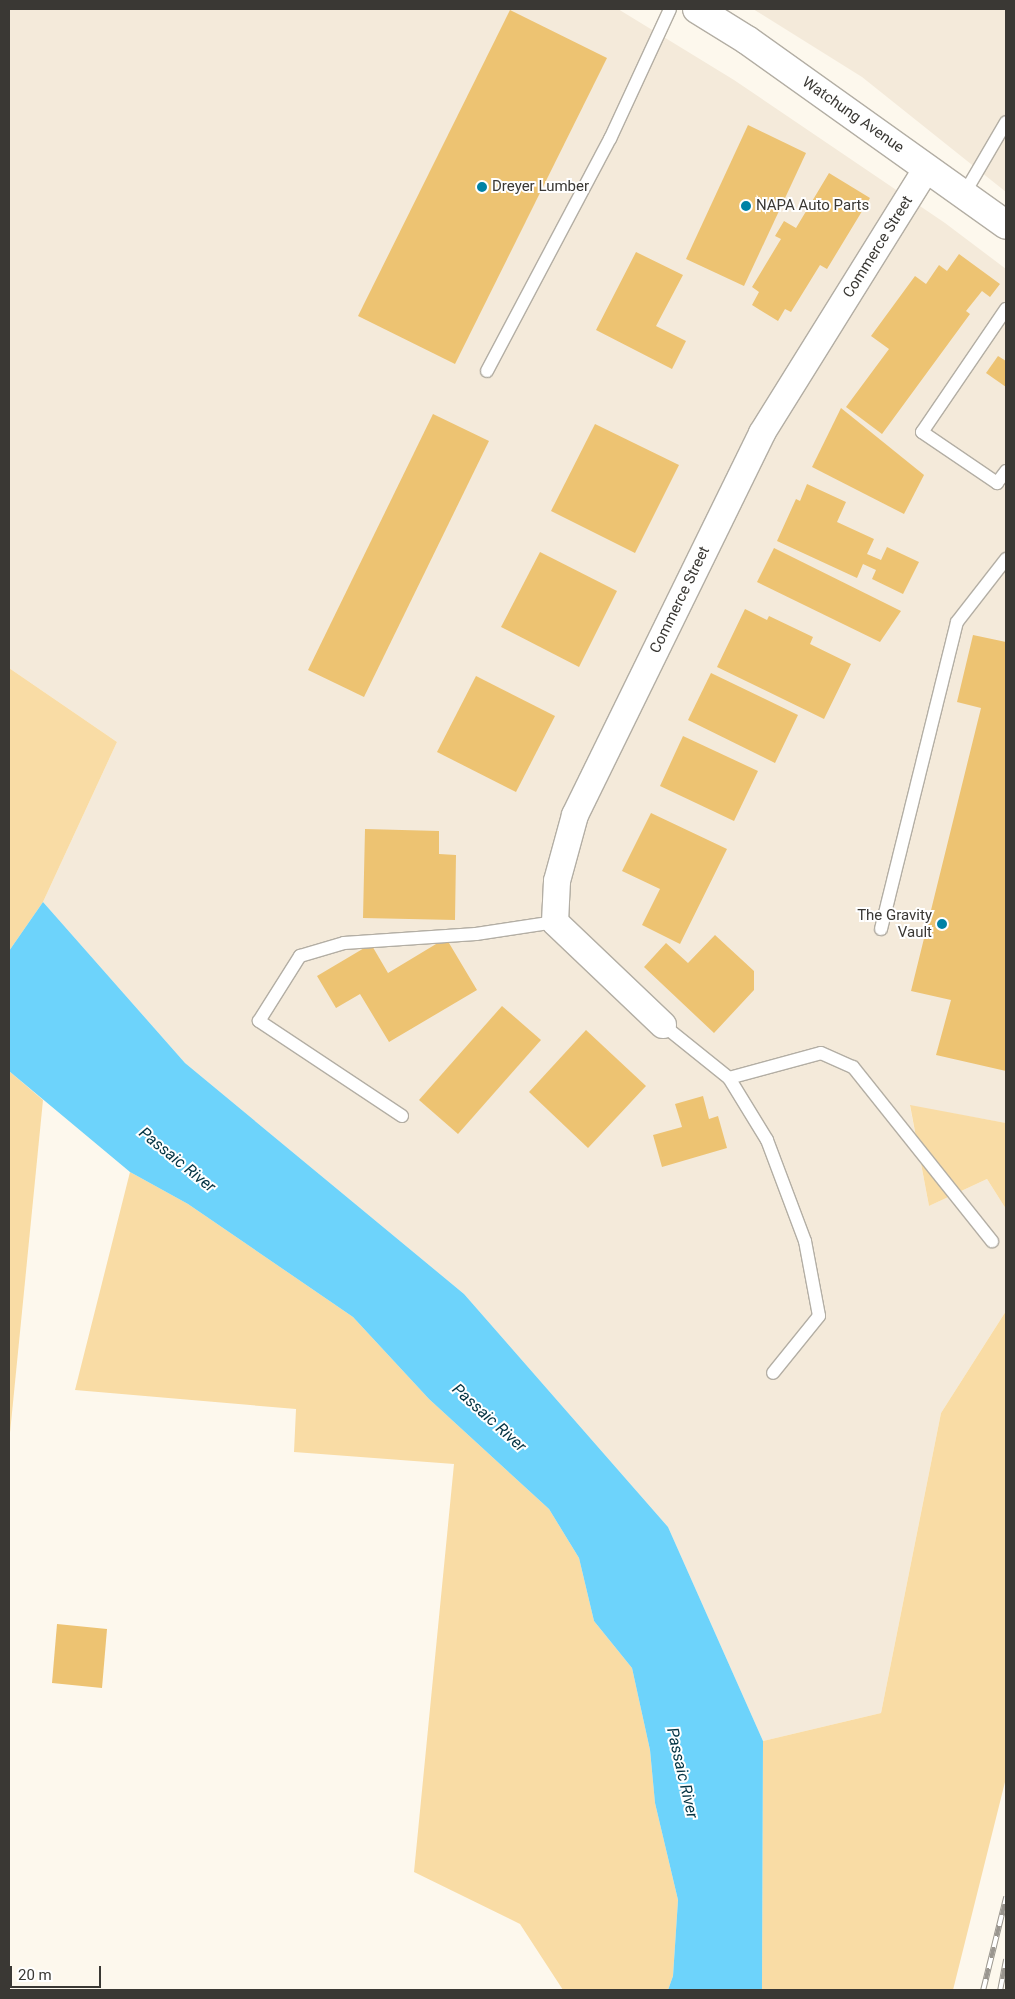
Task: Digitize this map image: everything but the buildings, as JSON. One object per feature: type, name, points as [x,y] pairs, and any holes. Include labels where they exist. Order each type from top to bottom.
[{"type":"main road","name":"Watchung Avenue","points":[[697,9],[748,40],[1006,225]]},
{"type":"street","name":"Commerce Street","points":[[555,922],[557,881],[575,815],[762,432],[927,168]]},
{"type":"street","points":[[555,922],[664,1025]]},
{"type":"lane","points":[[487,371],[610,139],[670,9]]},
{"type":"lane","points":[[964,194],[1006,122]]},
{"type":"lane","points":[[1006,309],[922,432],[1002,486],[1006,471]]},
{"type":"lane","points":[[881,929],[957,622],[1006,559]]},
{"type":"lane","points":[[402,1116],[258,1021],[300,956],[344,943],[476,934],[555,922]]},
{"type":"lane","points":[[664,1025],[730,1078],[767,1140],[805,1241],[820,1316],[773,1374]]},
{"type":"lane","points":[[730,1078],[821,1053],[853,1067],[992,1241]]},
{"type":"shaded area","points":[[9,9],[618,9],[734,80],[945,223],[1006,269],[1006,1123],[910,1106],[929,1206],[987,1179],[1006,1209],[1006,1311],[941,1413],[881,1713],[763,1741],[668,1527],[464,1294],[185,1063],[43,902],[117,742],[9,668]]},
{"type":"shaded area","points":[[753,9],[1006,9],[1006,192],[862,77]]},
{"type":"shaded area","points":[[9,668],[117,742],[43,902],[9,951]]},
{"type":"shaded area","points":[[9,1071],[43,1100],[9,1443]]},
{"type":"shaded area","points":[[910,1105],[1006,1123],[1006,1209],[987,1179],[929,1206]]},
{"type":"shaded area","points":[[130,1172],[188,1204],[353,1317],[429,1399],[549,1509],[579,1558],[594,1621],[632,1668],[650,1750],[655,1803],[678,1900],[673,1976],[668,1990],[563,1990],[520,1924],[414,1872],[454,1464],[294,1452],[296,1409],[75,1390]]},
{"type":"shaded area","points":[[1006,1311],[1006,1778],[953,1990],[762,1990],[763,1741],[881,1713],[941,1413]]},
{"type":"water","name":"Passaic River","points":[[43,902],[185,1063],[464,1294],[668,1527],[763,1741],[762,1990],[668,1990],[673,1976],[678,1900],[655,1803],[650,1750],[632,1668],[594,1621],[579,1558],[549,1509],[429,1399],[353,1317],[188,1204],[130,1172],[9,1071],[9,951]]},
{"type":"railway","points":[[983,1990],[1006,1897]]},
{"type":"railway","points":[[1000,1990],[1006,1960]]},
{"type":"place","name":"Dreyer Lumber","points":[[482,187]]},
{"type":"place","name":"NAPA Auto Parts","points":[[746,206]]},
{"type":"place","name":"The Gravity Vault","points":[[942,924]]}]
